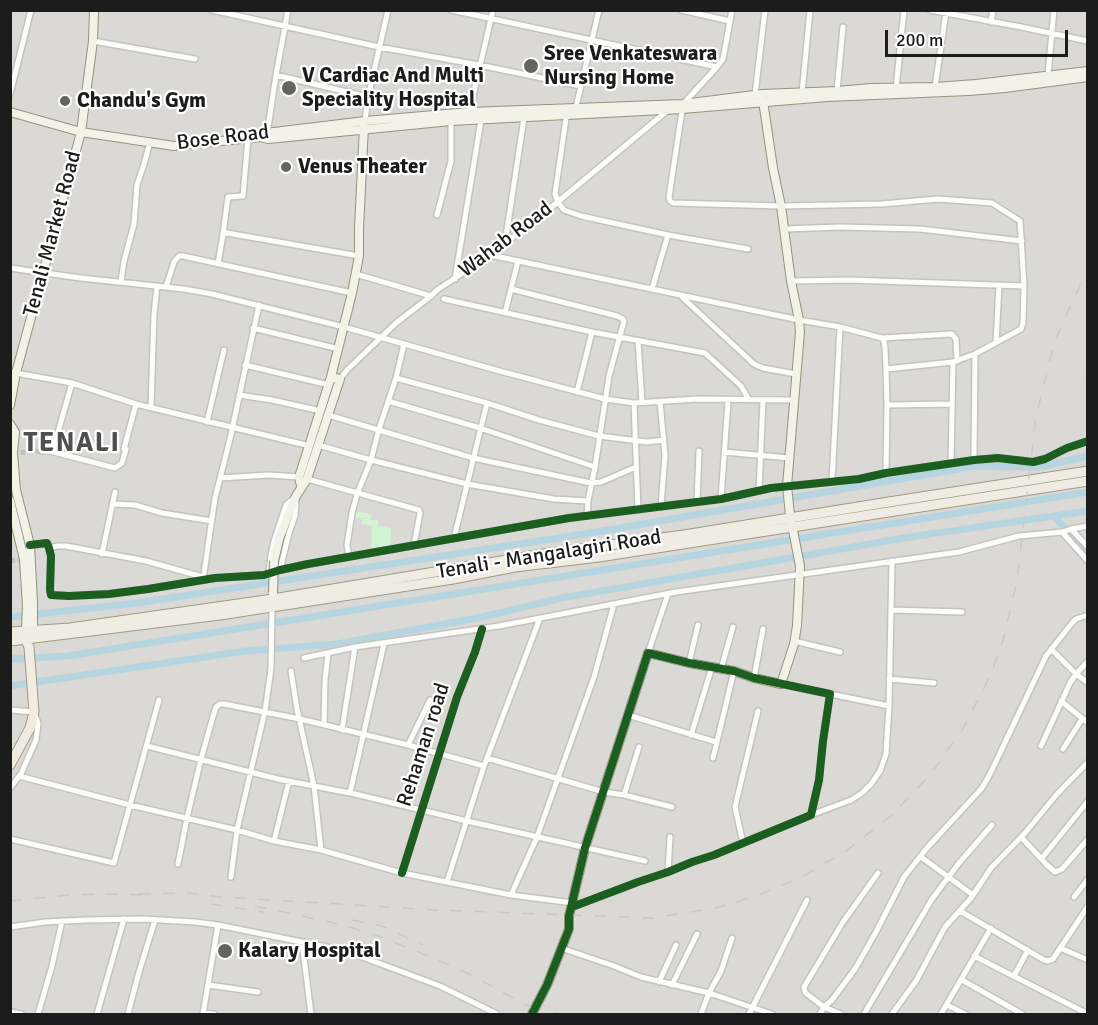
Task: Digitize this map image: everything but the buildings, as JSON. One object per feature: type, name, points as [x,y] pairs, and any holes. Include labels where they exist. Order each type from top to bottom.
[{"type":"main road","name":"Tenali Market Road","points":[[10,405],[13,372],[81,132],[93,40],[93,11]]},
{"type":"main road","points":[[469,116],[680,106],[802,93],[871,88],[935,87],[1088,71]]},
{"type":"main road","points":[[760,97],[923,94],[1005,88],[1088,77]]},
{"type":"main road","points":[[532,1014],[569,929],[569,916],[585,848],[648,653],[734,671],[781,684],[794,641],[800,570],[791,523],[788,489],[800,332],[781,206],[760,97]]},
{"type":"main road","points":[[469,116],[481,120],[524,118],[571,112],[668,110],[680,106]]},
{"type":"main road","name":"Bose Road","points":[[10,112],[81,132],[174,146],[469,116]]},
{"type":"main road","points":[[273,604],[274,561],[279,539],[301,486],[324,413],[356,274],[364,125]]},
{"type":"main road","points":[[330,381],[340,380]]},
{"type":"main road","points":[[324,413],[340,380]]},
{"type":"main road","points":[[10,424],[15,432],[12,452],[16,490],[30,545],[24,559]]},
{"type":"main road","points":[[10,632],[29,634],[87,629],[453,579],[791,523],[889,501],[1088,471]]},
{"type":"main road","points":[[791,523],[832,519],[1088,480]]},
{"type":"main road","points":[[10,501],[24,559],[30,604],[29,634],[33,707],[32,721],[10,765]]},
{"type":"main road","points":[[10,641],[29,634]]},
{"type":"street","points":[[10,94],[31,10]]},
{"type":"street","points":[[212,10],[379,47],[581,86]]},
{"type":"street","points":[[265,136],[288,10]]},
{"type":"street","points":[[364,125],[368,97],[388,10]]},
{"type":"street","points":[[451,10],[717,67]]},
{"type":"street","points":[[469,116],[493,10]]},
{"type":"street","points":[[599,10],[581,86],[571,112],[555,190],[558,202],[567,211],[581,216],[748,249]]},
{"type":"street","points":[[681,10],[730,21]]},
{"type":"street","points":[[732,10],[724,53],[717,67],[680,106],[670,201],[676,204],[781,206],[882,204],[935,199],[992,203],[1020,221],[1024,286],[1023,326],[1019,331],[955,362],[886,369]]},
{"type":"street","points":[[760,97],[765,10]]},
{"type":"street","points":[[802,93],[810,10]]},
{"type":"street","points":[[896,89],[904,10]]},
{"type":"street","points":[[930,10],[1088,41]]},
{"type":"street","points":[[991,22],[993,10]]},
{"type":"street","points":[[1048,75],[1054,10]]},
{"type":"street","points":[[935,87],[946,12]]},
{"type":"street","points":[[837,91],[843,27]]},
{"type":"street","points":[[93,40],[195,59]]},
{"type":"street","points":[[276,75],[368,97]]},
{"type":"street","name":"Wahab Road","points":[[340,380],[347,370],[396,323],[436,290],[490,255],[558,202],[668,110]]},
{"type":"street","points":[[437,215],[452,156],[451,117]]},
{"type":"street","points":[[505,243],[524,118]]},
{"type":"street","points":[[455,279],[481,120]]},
{"type":"street","points":[[218,264],[228,196],[243,196],[248,138]]},
{"type":"street","points":[[121,281],[134,224],[137,184],[150,142]]},
{"type":"street","points":[[784,229],[840,227],[920,229],[1022,241]]},
{"type":"street","points":[[223,234],[358,256]]},
{"type":"street","points":[[652,289],[668,235]]},
{"type":"street","points":[[490,255],[840,327],[882,338],[952,334],[956,339],[951,463]]},
{"type":"street","points":[[166,287],[174,262],[179,256],[352,293]]},
{"type":"street","points":[[505,313],[518,261]]},
{"type":"street","points":[[10,268],[184,289],[259,305],[605,399],[634,403],[698,399],[794,400]]},
{"type":"street","points":[[356,274],[431,296]]},
{"type":"street","points":[[791,281],[850,280],[1024,286]]},
{"type":"street","points":[[996,342],[999,285]]},
{"type":"street","points":[[150,407],[157,286]]},
{"type":"street","points":[[511,289],[623,319],[624,324],[610,370],[587,516]]},
{"type":"street","points":[[680,295],[753,364],[796,374]]},
{"type":"street","points":[[444,299],[592,332],[705,353],[741,386],[749,400]]},
{"type":"street","points":[[203,579],[220,478],[259,305]]},
{"type":"street","points":[[832,482],[840,327]]},
{"type":"street","points":[[253,328],[339,349]]},
{"type":"street","points":[[577,392],[592,332]]},
{"type":"street","points":[[882,338],[886,369],[886,473]]},
{"type":"street","points":[[638,341],[642,402]]},
{"type":"street","points":[[350,557],[348,540],[357,494],[371,460],[404,344]]},
{"type":"street","points":[[207,422],[224,350]]},
{"type":"street","points":[[974,460],[975,354]]},
{"type":"street","points":[[245,365],[330,381]]},
{"type":"street","points":[[13,372],[72,384],[136,404],[207,422],[314,445],[467,484],[559,500],[588,501]]},
{"type":"street","points":[[396,378],[599,436],[647,442],[664,440]]},
{"type":"street","points":[[50,451],[54,446],[72,384]]},
{"type":"street","points":[[239,395],[272,400],[324,413],[441,450],[591,483],[601,482],[636,467]]},
{"type":"street","points":[[759,491],[763,400]]},
{"type":"street","points":[[388,401],[595,467]]},
{"type":"street","points":[[721,499],[728,401]]},
{"type":"street","points":[[660,402],[665,455],[661,507]]},
{"type":"street","points":[[454,537],[487,403]]},
{"type":"street","points":[[634,403],[638,510]]},
{"type":"street","points":[[42,451],[50,451],[115,468],[122,462],[136,404]]},
{"type":"street","points":[[887,405],[952,404]]},
{"type":"street","points":[[30,545],[47,543],[51,562],[51,595],[109,594],[203,579],[264,575],[454,537],[569,518],[721,499],[759,491],[859,479],[951,463],[998,458],[1033,462],[1088,441]]},
{"type":"street","points":[[697,502],[699,452]]},
{"type":"street","points":[[724,452],[789,458]]},
{"type":"street","points":[[220,478],[269,475],[303,478],[419,510],[414,545]]},
{"type":"street","points":[[102,554],[115,492]]},
{"type":"street","points":[[280,570],[296,509],[296,496]]},
{"type":"street","points":[[269,573],[272,548],[286,505],[296,496]]},
{"type":"street","points":[[112,504],[135,505],[162,513],[212,521]]},
{"type":"street","points":[[304,658],[355,647],[482,629],[800,570],[959,552],[1019,536],[1062,532],[1088,526]]},
{"type":"street","points":[[1071,529],[1088,547]]},
{"type":"street","points":[[1062,532],[1088,561]]},
{"type":"street","points":[[49,548],[66,546],[146,561],[203,579]]},
{"type":"street","points":[[19,776],[274,841],[321,850],[402,873],[573,905],[714,855],[851,800],[871,784],[880,771],[886,754],[892,561]]},
{"type":"street","points":[[648,653],[668,594]]},
{"type":"street","points":[[231,877],[237,830],[265,711],[271,669],[273,604]]},
{"type":"street","points":[[511,895],[537,837],[594,677],[614,604]]},
{"type":"street","points":[[891,610],[962,612]]},
{"type":"street","points":[[820,1014],[855,969],[904,878],[938,836],[982,788],[1046,656],[1076,619],[1088,615]]},
{"type":"street","points":[[447,882],[484,766],[540,618]]},
{"type":"street","points":[[689,663],[698,625]]},
{"type":"street","points":[[721,669],[733,627]]},
{"type":"street","name":"Rehaman road","points":[[402,873],[457,697],[482,629]]},
{"type":"street","points":[[754,678],[763,629]]},
{"type":"street","points":[[794,641],[840,652]]},
{"type":"street","points":[[350,793],[384,644]]},
{"type":"street","points":[[342,730],[355,647]]},
{"type":"street","points":[[1051,649],[1088,683]]},
{"type":"street","points":[[324,725],[328,654]]},
{"type":"street","points":[[1041,746],[1061,701],[1076,674],[1088,661]]},
{"type":"street","points":[[692,735],[712,667]]},
{"type":"street","points":[[291,671],[314,786],[321,850]]},
{"type":"street","points":[[713,758],[734,671]]},
{"type":"street","points":[[890,679],[934,683]]},
{"type":"street","points":[[781,684],[889,706]]},
{"type":"street","points":[[811,815],[819,780],[830,694]]},
{"type":"street","points":[[10,839],[114,863],[159,700]]},
{"type":"street","points":[[408,745],[430,700]]},
{"type":"street","points":[[1061,701],[1088,723]]},
{"type":"street","points":[[178,864],[201,759],[216,707],[220,704],[265,711],[364,734],[484,766]]},
{"type":"street","points":[[10,710],[33,707],[38,723],[36,740],[19,776],[10,788]]},
{"type":"street","points":[[743,843],[735,807],[758,711]]},
{"type":"street","points":[[628,715],[716,742]]},
{"type":"street","points":[[1063,749],[1082,719]]},
{"type":"street","points":[[147,746],[289,781],[645,861]]},
{"type":"street","points":[[624,795],[639,747]]},
{"type":"street","points":[[487,758],[604,792],[672,807]]},
{"type":"street","points":[[892,1014],[916,981],[945,927],[973,895],[991,868],[1087,763]]},
{"type":"street","points":[[274,841],[289,781]]},
{"type":"street","points":[[1042,858],[1088,801]]},
{"type":"street","points":[[864,1014],[932,899],[959,862],[992,825]]},
{"type":"street","points":[[668,872],[670,837]]},
{"type":"street","points":[[1021,837],[1055,872],[1060,871],[1088,839]]},
{"type":"street","points":[[921,857],[973,895]]},
{"type":"street","points":[[841,1014],[824,1007],[805,992],[805,985],[843,922],[878,873]]},
{"type":"street","points":[[1074,897],[1088,879]]},
{"type":"street","points":[[749,1014],[807,900]]},
{"type":"street","points":[[960,911],[1048,961],[1053,959],[1088,906]]},
{"type":"street","points":[[97,1014],[124,919]]},
{"type":"street","points":[[10,927],[62,921],[124,919],[218,925],[346,951],[440,986],[497,1014]]},
{"type":"street","points":[[128,1014],[155,920]]},
{"type":"street","points":[[38,1014],[62,921]]},
{"type":"street","points":[[214,1014],[203,1014],[218,925]]},
{"type":"street","points":[[941,1014],[991,928]]},
{"type":"street","points":[[672,985],[697,934]]},
{"type":"street","points":[[700,1014],[722,971],[732,938]]},
{"type":"street","points":[[302,942],[311,1014]]},
{"type":"street","points":[[659,982],[676,945]]},
{"type":"street","points":[[561,948],[659,982],[710,993],[772,1014]]},
{"type":"street","points":[[1060,948],[1088,960]]},
{"type":"street","points":[[1014,976],[1028,950]]},
{"type":"street","points":[[974,956],[1088,1014]]},
{"type":"street","points":[[962,980],[1022,1014]]},
{"type":"street","points":[[208,985],[258,992]]},
{"type":"street","points":[[947,1005],[965,1014]]},
{"type":"street","points":[[10,1012],[21,1014]]},
{"type":"shaded area","points":[[10,11],[1087,11],[1087,1014],[11,1014]]},
{"type":"shaded area","points":[[1087,360],[1087,433],[1070,436],[1075,403]]},
{"type":"green space","points":[[354,511],[371,514],[370,520],[378,520],[378,526],[391,528],[390,548],[378,548],[377,543],[376,551],[371,550],[372,525],[361,524],[362,519],[366,519],[354,517]]},
{"type":"waterway","points":[[10,617],[137,603],[597,532],[975,466],[1039,467],[1088,456]]},
{"type":"waterway","points":[[10,659],[68,656],[1088,492]]},
{"type":"waterway","points":[[10,686],[245,651],[337,644],[482,617],[562,598],[910,537],[1088,511]]},
{"type":"waterway","points":[[1054,516],[1088,554]]},
{"type":"tunnel","points":[[13,453],[42,451]]},
{"type":"tunnel","points":[[10,561],[19,560]]},
{"type":"railway","points":[[139,894],[188,893],[436,910],[652,918],[716,908],[750,898],[800,878],[846,851],[891,816],[931,774],[964,727],[990,676],[1003,640],[1017,581],[1036,417],[1054,343],[1081,283],[1088,273]]},
{"type":"railway","points":[[10,901],[69,895],[145,895]]},
{"type":"railway","points":[[211,904],[264,912]]},
{"type":"railway","points":[[255,906],[343,925],[381,937],[473,976],[543,1014]]},
{"type":"railway","points":[[352,920],[382,926],[423,945]]},
{"type":"railway","points":[[535,1001],[559,1014]]},
{"type":"cycle path","points":[[30,545],[47,543],[51,556],[51,595],[109,594],[215,578],[264,575],[308,564],[569,518],[721,499],[771,488],[859,479],[974,460],[998,458],[1033,462],[1088,441]]},
{"type":"cycle path","points":[[402,873],[457,697],[482,629]]},
{"type":"cycle path","points":[[532,1014],[547,985],[569,929],[569,916],[585,848],[648,653],[830,694],[819,780],[811,815],[714,855],[572,907]]},
{"type":"place","name":"Sree Venkateswara Nursing Home","points":[[531,66]]},
{"type":"place","name":"V Cardiac And Multi Speciality Hospital","points":[[289,88]]},
{"type":"place","name":"Chandu's Gym","points":[[65,101]]},
{"type":"place","name":"Venus Theater","points":[[286,167]]},
{"type":"place","name":"Kalary Hospital","points":[[225,951]]},
{"type":"district","name":"TENALI","points":[[72,444]]}]
